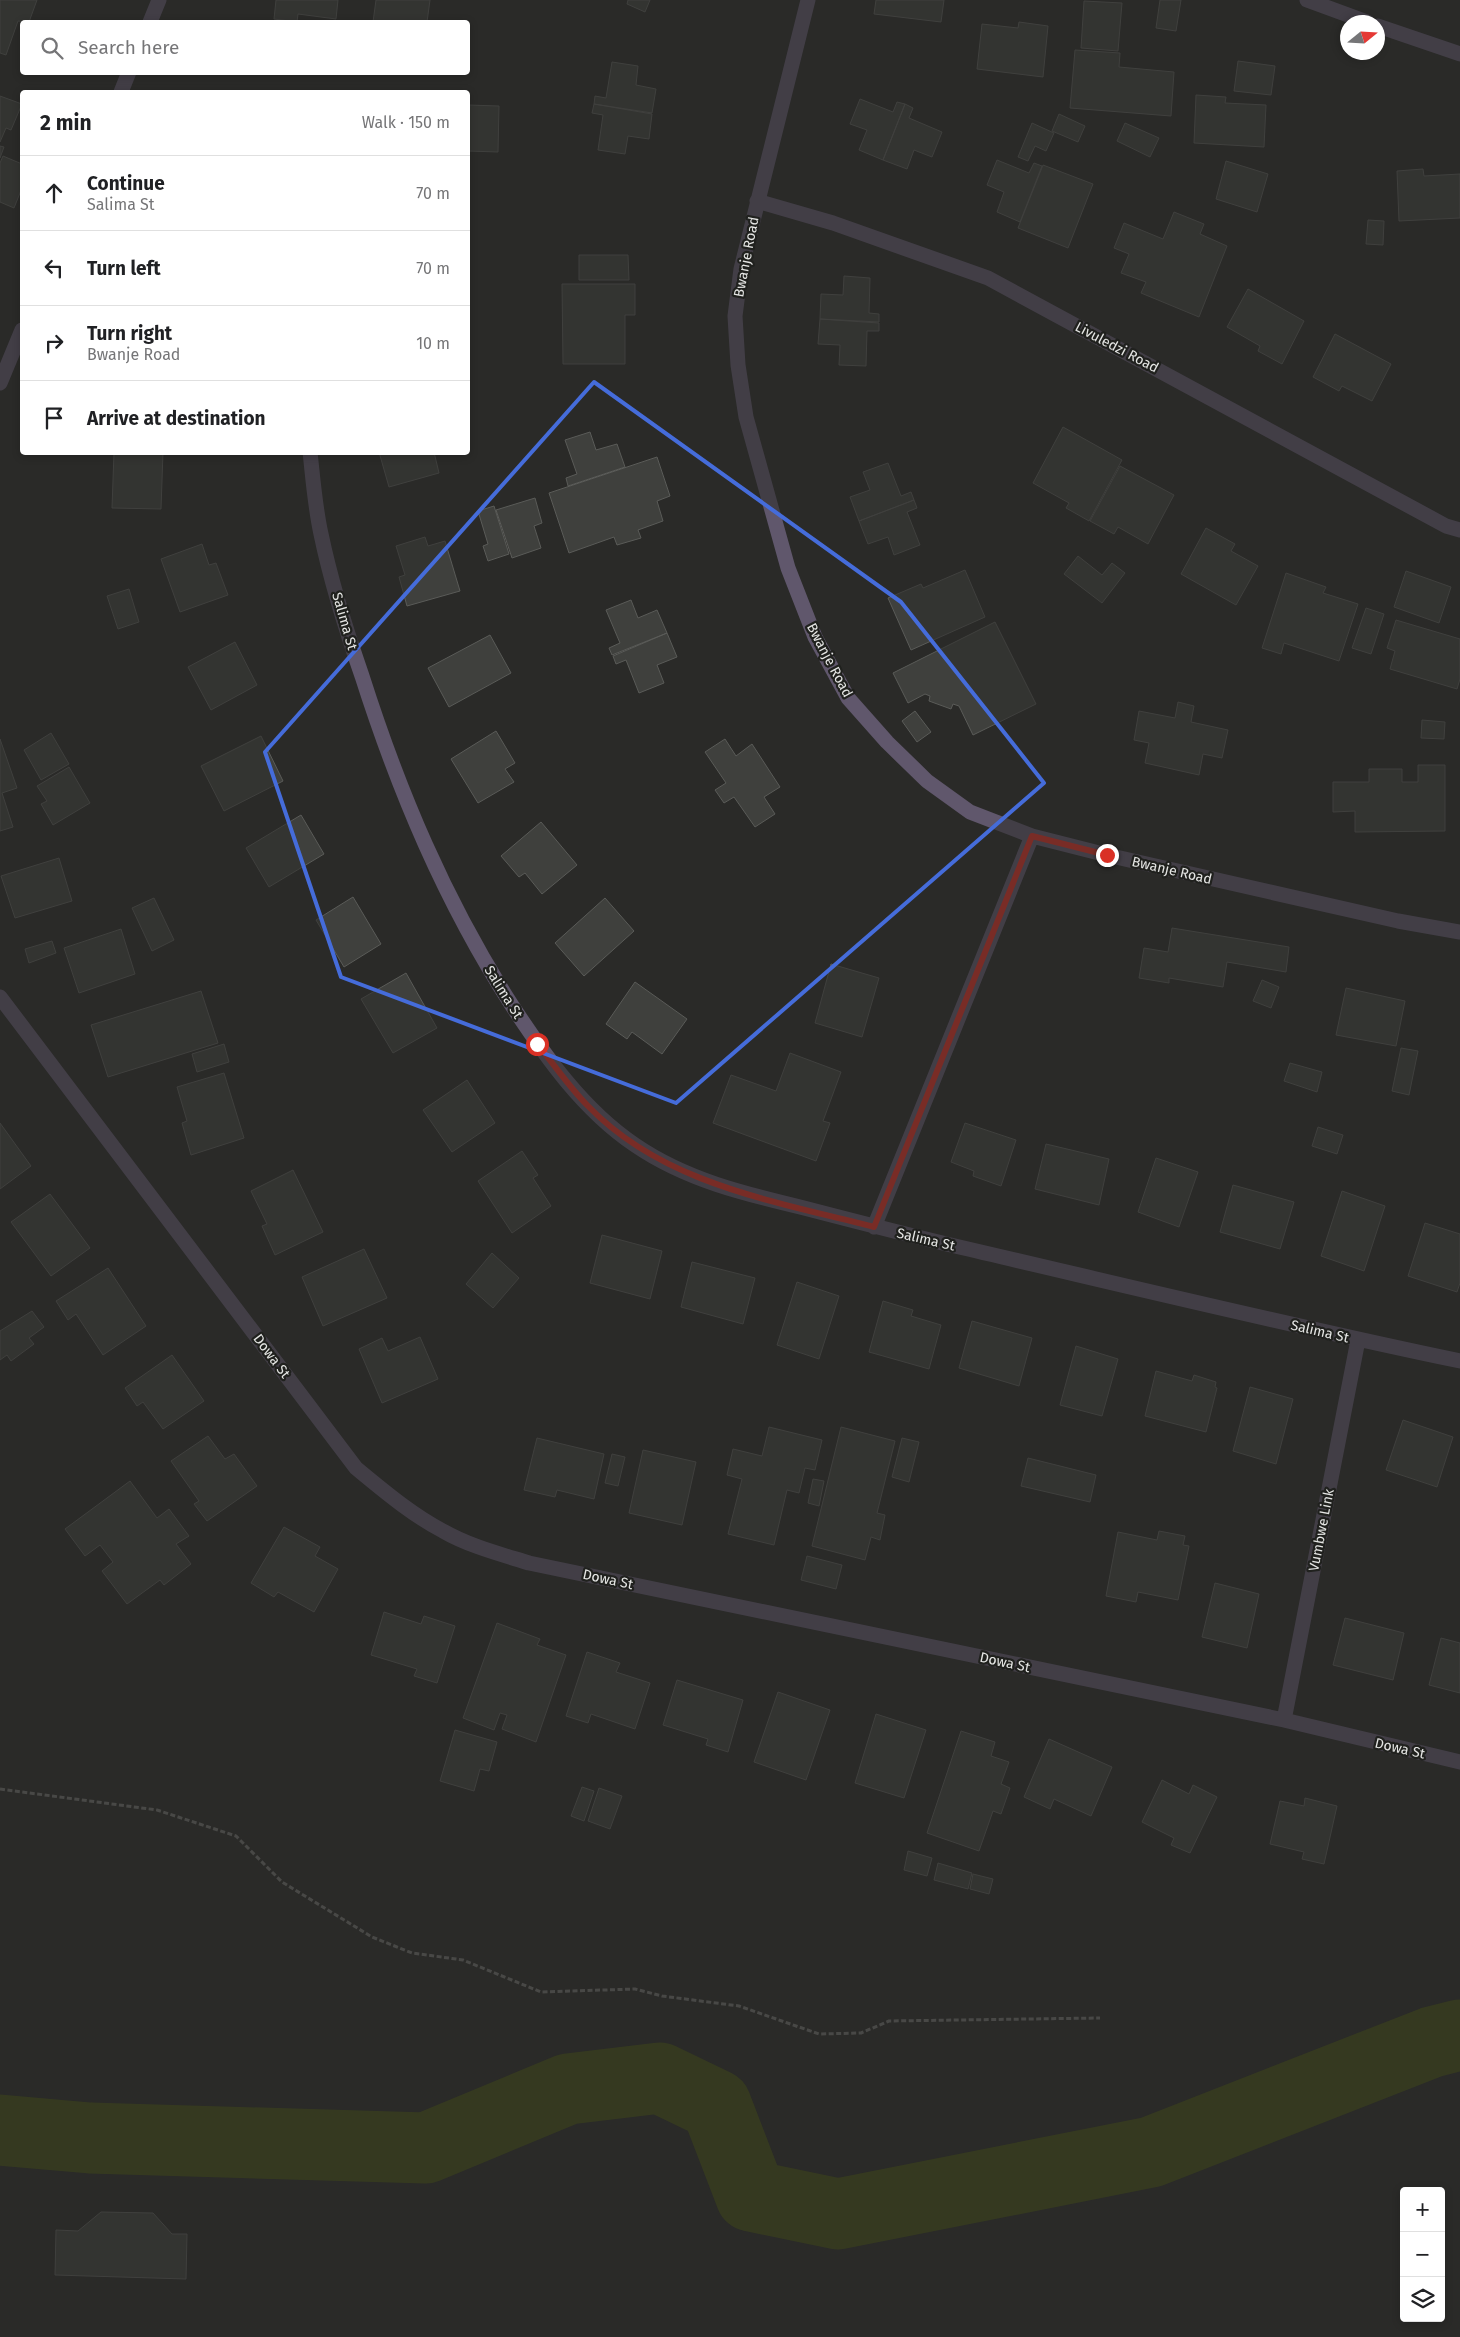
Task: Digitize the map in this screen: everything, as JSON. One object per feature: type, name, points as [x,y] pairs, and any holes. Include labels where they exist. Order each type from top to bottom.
[{"type":"street","points":[[151,20],[159,0]]},
{"type":"street","name":"Bwanje Road","points":[[808,0],[741,269],[735,316],[738,365],[746,417],[788,568],[815,637],[848,698],[887,742],[927,781],[970,812],[1032,836],[1107,855],[1398,921],[1460,932]]},
{"type":"street","points":[[1306,0],[1348,15]]},
{"type":"street","points":[[1385,28],[1460,54]]},
{"type":"street","points":[[122,90],[128,75]]},
{"type":"street","name":"Livuledzi Road","points":[[757,201],[833,223],[988,278],[1446,526],[1460,530]]},
{"type":"street","points":[[0,383],[20,335]]},
{"type":"street","name":"Salima St","points":[[310,455],[320,532],[346,627],[377,725],[424,846],[489,968],[537,1044],[588,1106],[636,1146],[721,1187],[874,1227],[1358,1340],[1460,1361]]},
{"type":"street","points":[[874,1227],[1032,836]]},
{"type":"street","name":"Dowa St","points":[[0,997],[356,1468],[401,1506],[444,1532],[485,1549],[529,1563],[1284,1720],[1460,1762]]},
{"type":"street","name":"Vumbwe Link","points":[[1284,1720],[1358,1340]]},
{"type":"path","points":[[0,1789],[157,1810],[236,1836],[282,1882],[372,1937],[412,1953],[462,1960],[541,1992],[635,1989],[662,1996],[739,2006],[819,2034],[861,2033],[889,2021],[1100,2018]]},
{"type":"highlighted area","points":[[594,382],[901,602],[1044,783],[676,1103],[341,977],[265,752]]},
{"type":"building","points":[[0,0],[37,0],[30,20],[18,21],[6,55],[0,53]]},
{"type":"building","points":[[276,0],[338,0],[336,19],[298,14],[297,20],[274,19]]},
{"type":"building","points":[[376,0],[430,0],[427,20],[373,20]]},
{"type":"building","points":[[628,0],[650,0],[645,12],[627,4]]},
{"type":"building","points":[[876,0],[944,0],[941,22],[874,14]]},
{"type":"building","points":[[1160,0],[1181,0],[1176,31],[1156,28]]},
{"type":"building","points":[[1084,1],[1122,3],[1118,51],[1081,48]]},
{"type":"building","points":[[1019,22],[1048,26],[1043,77],[977,69],[982,24],[1018,28]]},
{"type":"building","points":[[1075,50],[1120,53],[1119,67],[1174,72],[1171,116],[1070,108]]},
{"type":"building","points":[[1238,61],[1275,66],[1271,95],[1234,91]]},
{"type":"building","points":[[612,62],[638,66],[636,85],[656,89],[652,113],[594,104],[595,96],[606,98]]},
{"type":"building","points":[[1196,95],[1226,97],[1225,103],[1266,105],[1264,147],[1194,143]]},
{"type":"building","points":[[0,96],[20,103],[20,109],[11,130],[6,128],[0,142]]},
{"type":"building","points":[[860,99],[893,112],[897,102],[905,104],[883,160],[859,150],[867,130],[850,124]]},
{"type":"building","points":[[594,104],[652,114],[649,139],[628,136],[625,154],[598,150],[603,115],[592,113]]},
{"type":"building","points":[[905,104],[913,108],[909,118],[942,132],[932,157],[914,150],[907,169],[883,160]]},
{"type":"building","points":[[470,105],[499,106],[498,152],[470,151]]},
{"type":"building","points":[[1059,114],[1085,126],[1078,142],[1052,131]]},
{"type":"building","points":[[1032,123],[1054,133],[1046,151],[1035,146],[1028,161],[1018,157]]},
{"type":"building","points":[[1125,123],[1159,138],[1150,157],[1117,141]]},
{"type":"building","points":[[0,146],[4,147],[0,158]]},
{"type":"building","points":[[3,156],[20,163],[20,193],[14,208],[0,202],[0,163]]},
{"type":"building","points":[[997,160],[1029,173],[1034,163],[1042,166],[1020,222],[997,212],[1004,192],[987,185]]},
{"type":"building","points":[[1226,161],[1268,174],[1257,212],[1216,199]]},
{"type":"building","points":[[1043,165],[1093,184],[1068,248],[1018,228]]},
{"type":"building","points":[[1423,169],[1424,176],[1460,174],[1460,218],[1399,221],[1397,171]]},
{"type":"building","points":[[1174,212],[1204,224],[1200,234],[1227,246],[1199,317],[1141,293],[1146,282],[1121,273],[1129,254],[1114,248],[1124,223],[1163,239]]},
{"type":"building","points":[[1368,220],[1384,221],[1383,245],[1366,244]]},
{"type":"building","points":[[579,255],[628,255],[629,280],[579,280]]},
{"type":"building","points":[[844,276],[870,278],[869,313],[879,314],[879,322],[820,319],[821,294],[843,295]]},
{"type":"building","points":[[562,284],[635,284],[635,315],[625,315],[625,364],[563,364]]},
{"type":"building","points":[[1248,289],[1304,321],[1282,364],[1258,351],[1260,346],[1227,327]]},
{"type":"building","points":[[820,319],[879,323],[879,331],[867,331],[866,366],[839,365],[840,345],[818,344]]},
{"type":"building","points":[[1335,334],[1391,364],[1372,401],[1342,386],[1339,391],[1313,377]]},
{"type":"building","points":[[1063,427],[1122,460],[1089,521],[1066,508],[1069,503],[1033,483]]},
{"type":"building","points":[[590,432],[596,450],[617,444],[625,467],[568,486],[566,478],[577,474],[565,440]]},
{"type":"building","points":[[114,455],[163,455],[161,509],[112,508]]},
{"type":"building","points":[[380,455],[435,455],[439,473],[389,487]]},
{"type":"building","points":[[657,457],[670,496],[657,501],[663,521],[638,530],[641,538],[617,545],[614,537],[569,553],[549,493]]},
{"type":"building","points":[[888,463],[901,496],[911,492],[914,500],[859,521],[850,497],[870,490],[863,472]]},
{"type":"building","points":[[1120,466],[1174,495],[1148,544],[1118,527],[1114,534],[1090,521]]},
{"type":"building","points":[[535,498],[542,523],[534,526],[541,548],[512,558],[496,510]]},
{"type":"building","points":[[914,500],[917,508],[907,512],[920,545],[894,555],[888,537],[868,544],[859,521]]},
{"type":"building","points":[[494,506],[509,554],[488,561],[483,546],[488,544],[478,511]]},
{"type":"building","points":[[1206,528],[1235,544],[1231,551],[1258,566],[1236,605],[1181,574]]},
{"type":"building","points":[[425,537],[428,546],[445,541],[460,591],[407,606],[399,577],[405,575],[396,546]]},
{"type":"building","points":[[202,544],[209,565],[216,563],[228,595],[180,612],[161,559]]},
{"type":"building","points":[[1078,556],[1102,575],[1112,563],[1125,573],[1102,603],[1064,574]]},
{"type":"building","points":[[965,570],[985,617],[911,650],[888,598],[921,584],[923,588]]},
{"type":"building","points":[[1406,571],[1451,587],[1439,623],[1394,607]]},
{"type":"building","points":[[1286,573],[1326,587],[1323,593],[1358,604],[1339,661],[1284,643],[1281,654],[1262,648]]},
{"type":"building","points":[[129,589],[139,622],[118,629],[107,596]]},
{"type":"building","points":[[631,600],[638,618],[657,610],[667,633],[612,655],[609,648],[620,643],[606,610]]},
{"type":"building","points":[[1366,608],[1384,614],[1371,654],[1352,648]]},
{"type":"building","points":[[1396,620],[1460,639],[1460,679],[1457,689],[1390,669],[1395,651],[1387,648]]},
{"type":"building","points":[[995,622],[1036,704],[973,735],[959,706],[953,704],[951,709],[929,701],[930,696],[925,694],[908,703],[893,673]]},
{"type":"building","points":[[667,633],[677,657],[657,665],[664,683],[639,693],[626,660],[616,664],[613,656]]},
{"type":"building","points":[[490,635],[511,673],[449,707],[428,668]]},
{"type":"building","points":[[235,642],[257,685],[211,710],[188,667]]},
{"type":"building","points":[[1178,702],[1194,706],[1191,722],[1228,730],[1222,758],[1203,754],[1199,775],[1145,763],[1149,743],[1134,740],[1139,711],[1175,718]]},
{"type":"building","points":[[915,711],[931,732],[917,742],[902,721]]},
{"type":"building","points":[[1422,720],[1445,722],[1444,739],[1421,738]]},
{"type":"building","points":[[496,731],[515,763],[505,769],[514,782],[478,803],[451,759]]},
{"type":"building","points":[[51,733],[69,764],[41,780],[24,750]]},
{"type":"building","points":[[261,736],[283,781],[224,811],[201,766]]},
{"type":"building","points":[[0,739],[17,788],[2,793],[13,827],[0,831]]},
{"type":"building","points":[[725,739],[736,756],[752,744],[780,787],[764,797],[775,814],[755,827],[734,797],[724,803],[715,790],[726,783],[705,752]]},
{"type":"building","points":[[1418,765],[1445,765],[1445,831],[1355,832],[1355,811],[1333,812],[1333,782],[1369,782],[1369,769],[1402,769],[1402,782],[1418,782]]},
{"type":"building","points":[[69,767],[90,803],[53,825],[41,804],[47,801],[37,786]]},
{"type":"building","points":[[301,815],[324,854],[269,887],[246,848]]},
{"type":"building","points":[[541,822],[577,865],[542,894],[525,873],[519,877],[501,856]]},
{"type":"building","points":[[59,858],[72,901],[15,918],[1,876]]},
{"type":"building","points":[[353,897],[381,944],[344,967],[316,920]]},
{"type":"building","points":[[154,898],[174,940],[152,951],[132,908]]},
{"type":"building","points":[[605,898],[634,931],[584,976],[555,943]]},
{"type":"building","points":[[1172,928],[1289,947],[1286,972],[1227,962],[1223,987],[1169,978],[1169,983],[1139,978],[1144,948],[1168,952]]},
{"type":"building","points":[[121,929],[135,974],[79,993],[64,948]]},
{"type":"building","points":[[52,941],[56,953],[29,963],[25,949]]},
{"type":"building","points":[[831,964],[879,978],[862,1037],[815,1023]]},
{"type":"building","points":[[406,973],[437,1028],[393,1053],[361,999]]},
{"type":"building","points":[[1262,980],[1279,987],[1271,1008],[1253,1001]]},
{"type":"building","points":[[635,982],[687,1019],[662,1054],[632,1032],[627,1039],[606,1024]]},
{"type":"building","points":[[1346,988],[1405,1001],[1396,1046],[1336,1035]]},
{"type":"building","points":[[201,991],[218,1043],[108,1077],[91,1025]]},
{"type":"building","points":[[224,1044],[229,1062],[197,1072],[192,1054]]},
{"type":"building","points":[[1401,1048],[1418,1051],[1409,1095],[1392,1091]]},
{"type":"building","points":[[790,1053],[841,1072],[823,1121],[830,1123],[816,1161],[713,1123],[731,1075],[776,1091]]},
{"type":"building","points":[[1290,1063],[1322,1072],[1317,1092],[1284,1081]]},
{"type":"building","points":[[224,1073],[244,1138],[191,1155],[182,1123],[187,1121],[177,1087]]},
{"type":"building","points":[[467,1080],[495,1123],[452,1152],[423,1110]]},
{"type":"building","points":[[0,1123],[31,1166],[0,1189]]},
{"type":"building","points":[[965,1123],[1016,1140],[1001,1186],[973,1176],[974,1171],[951,1162]]},
{"type":"building","points":[[1318,1127],[1343,1135],[1337,1154],[1312,1146]]},
{"type":"building","points":[[1046,1144],[1109,1159],[1099,1205],[1035,1189]]},
{"type":"building","points":[[522,1151],[538,1175],[533,1178],[551,1206],[512,1233],[478,1181]]},
{"type":"building","points":[[1156,1158],[1198,1172],[1179,1227],[1138,1212]]},
{"type":"building","points":[[293,1170],[323,1232],[275,1255],[262,1226],[267,1224],[251,1191]]},
{"type":"building","points":[[1233,1185],[1294,1202],[1280,1249],[1220,1232]]},
{"type":"building","points":[[1342,1191],[1385,1206],[1364,1271],[1321,1256]]},
{"type":"building","points":[[50,1194],[90,1248],[51,1276],[11,1222]]},
{"type":"building","points":[[1425,1223],[1460,1234],[1460,1283],[1457,1292],[1408,1276]]},
{"type":"building","points":[[602,1235],[662,1251],[650,1299],[590,1283]]},
{"type":"building","points":[[364,1249],[387,1298],[323,1326],[302,1277]]},
{"type":"building","points":[[492,1253],[519,1278],[493,1308],[466,1284]]},
{"type":"building","points":[[692,1262],[755,1278],[743,1324],[681,1307]]},
{"type":"building","points":[[108,1268],[146,1326],[103,1355],[76,1314],[68,1320],[56,1301]]},
{"type":"building","points":[[797,1282],[839,1296],[819,1359],[777,1345]]},
{"type":"building","points":[[883,1301],[913,1310],[911,1316],[941,1325],[929,1369],[869,1352]]},
{"type":"building","points":[[32,1311],[44,1327],[29,1338],[34,1344],[11,1361],[7,1355],[0,1360],[0,1331]]},
{"type":"building","points":[[972,1321],[1032,1338],[1019,1386],[959,1368]]},
{"type":"building","points":[[420,1337],[438,1379],[382,1403],[359,1349],[382,1338],[388,1351]]},
{"type":"building","points":[[1076,1346],[1118,1359],[1102,1416],[1060,1405]]},
{"type":"building","points":[[172,1355],[204,1401],[163,1429],[143,1402],[137,1406],[125,1388]]},
{"type":"building","points":[[1156,1371],[1192,1381],[1194,1375],[1216,1382],[1215,1387],[1217,1388],[1206,1432],[1145,1416]]},
{"type":"building","points":[[1250,1387],[1293,1399],[1276,1464],[1233,1451]]},
{"type":"building","points":[[1403,1420],[1453,1437],[1437,1487],[1386,1470]]},
{"type":"building","points":[[769,1427],[822,1440],[815,1470],[805,1468],[799,1493],[787,1490],[774,1545],[728,1534],[742,1479],[727,1475],[733,1449],[762,1456]]},
{"type":"building","points":[[841,1427],[895,1441],[877,1513],[885,1515],[880,1540],[871,1537],[865,1560],[812,1546]]},
{"type":"building","points":[[208,1436],[225,1459],[234,1454],[257,1486],[207,1521],[194,1504],[199,1501],[171,1461]]},
{"type":"building","points":[[537,1438],[604,1454],[594,1499],[557,1490],[555,1497],[524,1490]]},
{"type":"building","points":[[902,1438],[919,1442],[909,1482],[892,1477]]},
{"type":"building","points":[[643,1450],[696,1462],[682,1525],[629,1513]]},
{"type":"building","points":[[612,1454],[625,1457],[618,1486],[605,1483]]},
{"type":"building","points":[[1028,1458],[1096,1475],[1090,1502],[1021,1486]]},
{"type":"building","points":[[813,1479],[824,1481],[819,1506],[808,1503]]},
{"type":"building","points":[[130,1481],[157,1518],[169,1509],[189,1536],[176,1544],[191,1564],[164,1585],[160,1580],[127,1604],[102,1571],[113,1562],[100,1545],[85,1556],[65,1529]]},
{"type":"building","points":[[284,1527],[320,1547],[315,1556],[338,1569],[314,1612],[278,1592],[274,1597],[251,1583]]},
{"type":"building","points":[[1159,1531],[1185,1536],[1183,1545],[1189,1546],[1178,1600],[1138,1592],[1136,1602],[1106,1596],[1118,1532],[1157,1540]]},
{"type":"building","points":[[807,1556],[842,1565],[836,1589],[801,1580]]},
{"type":"building","points":[[1215,1583],[1259,1594],[1247,1648],[1202,1637]]},
{"type":"building","points":[[384,1612],[421,1624],[424,1616],[455,1626],[437,1683],[414,1676],[417,1669],[371,1655]]},
{"type":"building","points":[[1345,1618],[1404,1633],[1393,1680],[1333,1665]]},
{"type":"building","points":[[497,1623],[540,1639],[537,1645],[566,1655],[536,1742],[502,1729],[507,1715],[500,1713],[494,1730],[463,1718]]},
{"type":"building","points":[[1441,1638],[1460,1643],[1460,1693],[1429,1685]]},
{"type":"building","points":[[587,1652],[620,1663],[616,1672],[650,1683],[635,1729],[591,1714],[588,1723],[566,1716]]},
{"type":"building","points":[[677,1680],[743,1700],[728,1752],[706,1745],[708,1739],[663,1725]]},
{"type":"building","points":[[778,1692],[830,1710],[806,1780],[754,1762]]},
{"type":"building","points":[[876,1714],[926,1730],[904,1798],[855,1783]]},
{"type":"building","points":[[455,1730],[497,1742],[489,1771],[480,1769],[474,1791],[440,1781]]},
{"type":"building","points":[[961,1731],[995,1742],[991,1756],[1009,1762],[1001,1784],[1010,1788],[1001,1814],[993,1811],[979,1851],[927,1833]]},
{"type":"building","points":[[1049,1739],[1112,1767],[1091,1816],[1054,1799],[1050,1809],[1024,1797]]},
{"type":"building","points":[[1162,1780],[1189,1794],[1193,1785],[1217,1797],[1190,1853],[1171,1845],[1174,1838],[1142,1822]]},
{"type":"building","points":[[582,1787],[594,1791],[584,1821],[571,1816]]},
{"type":"building","points":[[599,1788],[622,1796],[610,1829],[588,1821]]},
{"type":"building","points":[[1305,1798],[1337,1806],[1324,1864],[1302,1859],[1304,1852],[1270,1844],[1280,1801],[1304,1806]]},
{"type":"building","points":[[908,1851],[932,1858],[927,1876],[904,1870]]},
{"type":"building","points":[[938,1863],[972,1873],[968,1889],[934,1880]]},
{"type":"building","points":[[973,1874],[993,1879],[989,1894],[970,1889]]},
{"type":"building","points":[[101,2212],[153,2213],[172,2234],[187,2234],[186,2279],[55,2275],[56,2230],[78,2231]]},
{"type":"waterway","points":[[0,2130],[90,2138],[426,2148],[568,2089],[660,2078],[716,2105],[751,2196],[838,2214],[1151,2152],[1432,2042],[1460,2035]]},
{"type":"route","points":[[537,1044],[588,1106],[636,1146],[680,1170],[721,1187],[874,1227],[1032,836],[1107,855]]}]
